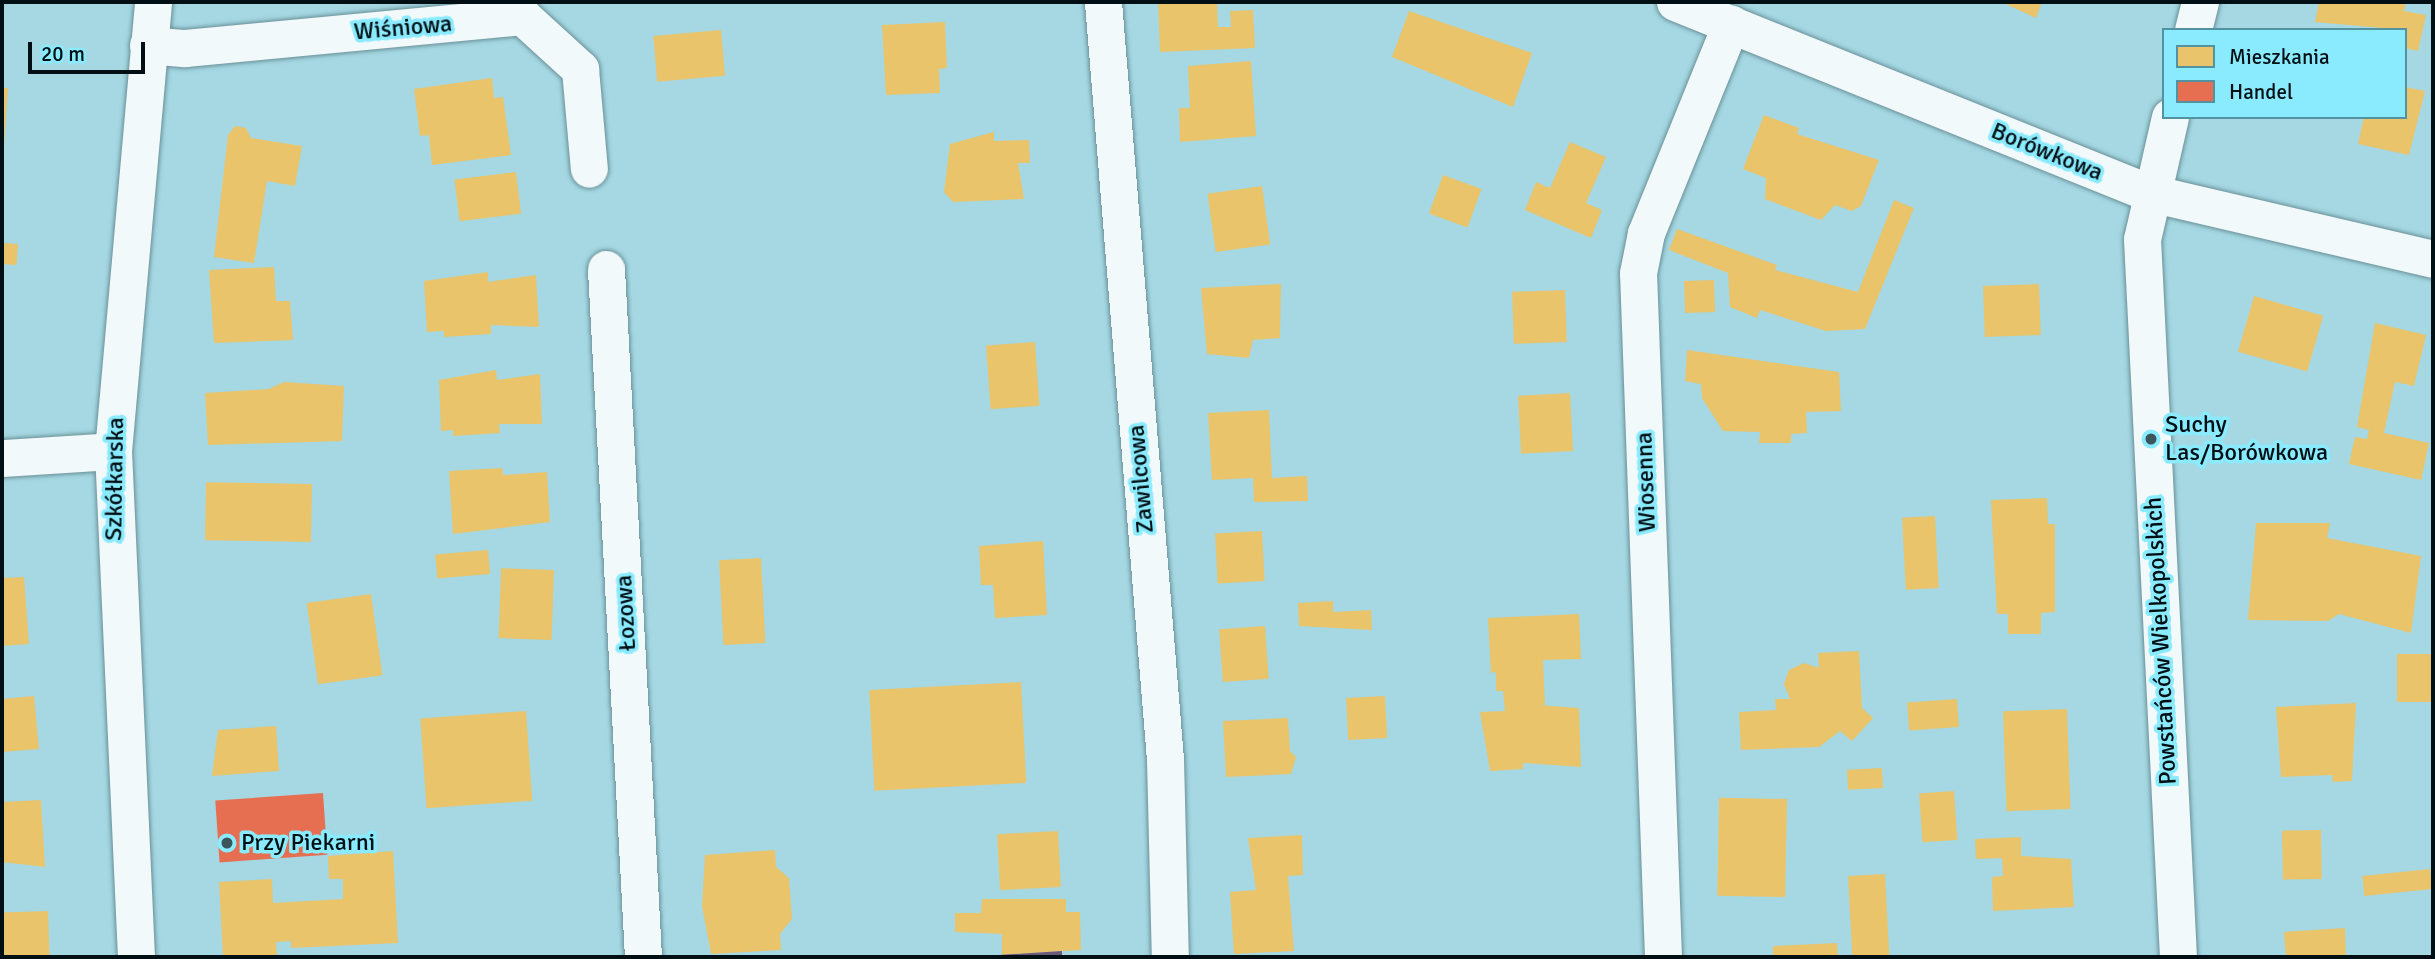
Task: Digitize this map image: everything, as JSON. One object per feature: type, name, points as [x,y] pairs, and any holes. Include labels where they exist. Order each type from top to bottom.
[{"type":"street","name":"Szkółkarska","points":[[136,957],[113,451],[153,2]]},
{"type":"street","name":"Zawilcowa","points":[[1102,2],[1165,759],[1170,957]]},
{"type":"street","name":"Borówkowa","points":[[1675,2],[2150,193],[2433,259]]},
{"type":"street","points":[[2194,28],[2200,2]]},
{"type":"street","name":"Wiśniowa","points":[[148,45],[185,48],[522,16],[580,69],[589,169]]},
{"type":"street","name":"Wiosenna","points":[[1663,957],[1638,273],[1646,233],[1731,24]]},
{"type":"street","name":"Powstańców Wielkopolskich","points":[[2169,119],[2150,193],[2142,239],[2178,957]]},
{"type":"street","name":"Łozowa","points":[[606,268],[643,957]]},
{"type":"street","points":[[2,458],[113,451]]},
{"type":"building: Mieszkania","points":[[1158,2],[1217,2],[1218,27],[1231,27],[1230,11],[1253,10],[1255,48],[1160,52]]},
{"type":"building: Mieszkania","points":[[2001,2],[2042,2],[2036,18]]},
{"type":"building: Mieszkania","points":[[2319,2],[2406,2],[2404,11],[2426,15],[2418,51],[2407,48],[2407,28],[2315,22]]},
{"type":"building: Mieszkania","points":[[1409,11],[1532,53],[1513,107],[1392,57]]},
{"type":"building: Mieszkania","points":[[945,22],[947,68],[939,69],[940,93],[886,95],[882,25]]},
{"type":"building: Mieszkania","points":[[721,30],[725,76],[657,82],[653,36]]},
{"type":"building: Mieszkania","points":[[1251,61],[1256,136],[1180,142],[1179,108],[1190,108],[1188,66]]},
{"type":"building: Mieszkania","points":[[492,78],[494,98],[503,97],[511,155],[432,165],[429,135],[420,136],[414,89]]},
{"type":"building: Mieszkania","points":[[2407,87],[2425,91],[2409,155],[2358,144],[2364,119],[2407,119]]},
{"type":"building: Mieszkania","points":[[2,88],[8,88],[4,146],[2,146]]},
{"type":"building: Mieszkania","points":[[1764,115],[1799,128],[1797,134],[1879,160],[1861,206],[1852,211],[1835,205],[1821,220],[1765,199],[1766,178],[1743,169]]},
{"type":"building: Mieszkania","points":[[235,126],[246,128],[251,138],[302,146],[295,186],[267,181],[254,263],[214,257],[228,135]]},
{"type":"building: Mieszkania","points":[[994,132],[994,141],[1029,140],[1030,163],[1018,163],[1024,199],[953,202],[944,192],[950,144]]},
{"type":"building: Mieszkania","points":[[1570,142],[1606,157],[1586,203],[1602,210],[1591,238],[1525,210],[1536,182],[1550,188]]},
{"type":"building: Mieszkania","points":[[516,172],[521,214],[460,221],[454,180]]},
{"type":"building: Mieszkania","points":[[1443,175],[1482,189],[1468,228],[1429,214]]},
{"type":"building: Mieszkania","points":[[1262,186],[1270,244],[1216,252],[1208,194]]},
{"type":"building: Mieszkania","points":[[1894,200],[1914,208],[1865,329],[1826,331],[1760,310],[1757,318],[1730,307],[1728,273],[1669,250],[1677,229],[1777,265],[1775,270],[1858,292]]},
{"type":"building: Mieszkania","points":[[2,243],[18,244],[16,265],[2,264]]},
{"type":"building: Mieszkania","points":[[274,267],[276,301],[290,301],[293,340],[214,343],[209,270]]},
{"type":"building: Mieszkania","points":[[488,272],[488,282],[536,275],[539,327],[491,325],[491,334],[444,337],[444,331],[427,332],[424,281]]},
{"type":"building: Mieszkania","points":[[1714,280],[1715,312],[1685,313],[1684,281]]},
{"type":"building: Mieszkania","points":[[1281,284],[1280,338],[1253,340],[1249,358],[1207,354],[1201,288]]},
{"type":"building: Mieszkania","points":[[2039,284],[2041,335],[1985,337],[1983,286]]},
{"type":"building: Mieszkania","points":[[1565,290],[1567,342],[1514,344],[1512,292]]},
{"type":"building: Mieszkania","points":[[2254,296],[2323,316],[2307,372],[2238,352]]},
{"type":"building: Mieszkania","points":[[2375,323],[2426,335],[2414,386],[2395,382],[2384,433],[2429,443],[2421,480],[2349,464],[2355,437],[2367,439],[2369,430],[2357,427]]},
{"type":"building: Mieszkania","points":[[1035,342],[1039,406],[991,409],[986,345]]},
{"type":"building: Mieszkania","points":[[1687,350],[1839,372],[1841,411],[1806,412],[1807,433],[1791,434],[1791,443],[1759,443],[1760,432],[1723,431],[1702,398],[1701,384],[1685,381]]},
{"type":"building: Mieszkania","points":[[496,370],[497,380],[540,374],[542,424],[499,424],[500,433],[453,436],[453,430],[441,431],[439,380]]},
{"type":"building: Mieszkania","points":[[284,382],[344,386],[342,441],[208,445],[205,393],[269,389]]},
{"type":"building: Mieszkania","points":[[1570,393],[1573,451],[1521,454],[1518,396]]},
{"type":"building: Mieszkania","points":[[1269,410],[1272,478],[1307,476],[1308,501],[1254,502],[1253,478],[1212,480],[1208,413]]},
{"type":"building: Mieszkania","points":[[502,468],[503,475],[547,472],[550,522],[453,534],[449,471]]},
{"type":"building: Mieszkania","points":[[206,482],[312,484],[311,542],[205,540]]},
{"type":"building: Mieszkania","points":[[2047,498],[2048,524],[2055,524],[2055,612],[2041,613],[2041,634],[2008,634],[2008,614],[1997,614],[1991,500]]},
{"type":"building: Mieszkania","points":[[1935,516],[1939,588],[1906,590],[1902,518]]},
{"type":"building: Mieszkania","points":[[2256,523],[2330,523],[2327,538],[2421,556],[2411,633],[2339,614],[2328,621],[2248,620]]},
{"type":"building: Mieszkania","points":[[1262,531],[1265,581],[1218,583],[1215,533]]},
{"type":"building: Mieszkania","points":[[1043,541],[1047,615],[995,618],[993,585],[981,585],[979,546]]},
{"type":"building: Mieszkania","points":[[488,550],[490,574],[437,579],[435,555]]},
{"type":"building: Mieszkania","points":[[761,558],[765,643],[724,645],[719,560]]},
{"type":"building: Mieszkania","points":[[501,568],[554,570],[552,640],[499,638]]},
{"type":"building: Mieszkania","points":[[24,577],[29,644],[2,646],[2,578]]},
{"type":"building: Mieszkania","points":[[371,594],[382,675],[318,684],[307,603]]},
{"type":"building: Mieszkania","points":[[1333,601],[1333,612],[1371,610],[1372,630],[1299,626],[1298,603]]},
{"type":"building: Mieszkania","points":[[1579,614],[1581,659],[1543,660],[1545,705],[1538,705],[1579,708],[1581,767],[1523,763],[1523,769],[1490,771],[1480,712],[1505,711],[1503,691],[1496,691],[1496,672],[1491,673],[1488,618]]},
{"type":"building: Mieszkania","points":[[1265,626],[1269,679],[1223,682],[1219,629]]},
{"type":"building: Mieszkania","points":[[1859,651],[1862,708],[1873,718],[1852,741],[1840,731],[1819,747],[1741,750],[1739,712],[1776,710],[1775,699],[1790,699],[1784,684],[1789,670],[1804,663],[1819,668],[1818,653]]},
{"type":"building: Mieszkania","points":[[2397,654],[2433,654],[2433,702],[2397,702]]},
{"type":"building: Mieszkania","points":[[1021,682],[1026,783],[874,791],[869,690]]},
{"type":"building: Mieszkania","points":[[34,696],[39,749],[2,752],[2,699]]},
{"type":"building: Mieszkania","points":[[1385,696],[1387,738],[1348,740],[1346,698]]},
{"type":"building: Mieszkania","points":[[1957,699],[1959,727],[1909,730],[1907,702]]},
{"type":"building: Mieszkania","points":[[2356,703],[2352,781],[2333,782],[2332,775],[2281,777],[2276,707]]},
{"type":"building: Mieszkania","points":[[2067,709],[2070,809],[2007,811],[2003,711]]},
{"type":"building: Mieszkania","points":[[526,711],[532,801],[427,808],[420,718]]},
{"type":"building: Mieszkania","points":[[1288,718],[1290,751],[1296,757],[1291,774],[1226,777],[1223,721]]},
{"type":"building: Mieszkania","points":[[276,726],[279,771],[212,776],[218,730]]},
{"type":"building: Mieszkania","points":[[1882,768],[1883,788],[1848,790],[1847,770]]},
{"type":"building: Mieszkania","points":[[1954,791],[1957,840],[1923,842],[1919,793]]},
{"type":"building: Mieszkania","points":[[1719,798],[1787,799],[1785,897],[1717,896]]},
{"type":"building: Mieszkania","points":[[41,800],[45,867],[2,862],[2,802]]},
{"type":"building: Mieszkania","points":[[2321,830],[2322,879],[2283,880],[2282,831]]},
{"type":"building: Mieszkania","points":[[1058,831],[1061,887],[1000,890],[997,834]]},
{"type":"building: Mieszkania","points":[[1302,835],[1303,875],[1288,876],[1294,951],[1234,954],[1230,892],[1256,890],[1248,838]]},
{"type":"building: Mieszkania","points":[[2021,837],[2021,856],[2071,859],[2074,907],[1993,911],[1992,877],[2003,876],[2002,858],[1976,859],[1975,839]]},
{"type":"building: Mieszkania","points":[[775,850],[776,867],[789,878],[792,919],[780,934],[781,950],[711,954],[702,906],[705,855]]},
{"type":"building: Mieszkania","points":[[393,851],[398,943],[291,948],[291,941],[276,942],[277,957],[223,957],[219,882],[272,879],[273,903],[343,899],[343,879],[329,879],[328,856]]},
{"type":"building: Mieszkania","points":[[2430,869],[2432,889],[2364,896],[2362,876]]},
{"type":"building: Mieszkania","points":[[1885,874],[1889,957],[1852,957],[1848,876]]},
{"type":"building: Mieszkania","points":[[982,899],[1066,899],[1066,912],[1080,912],[1081,950],[1002,955],[1002,934],[955,932],[955,913],[981,913]]},
{"type":"building: Mieszkania","points":[[48,911],[50,957],[4,957],[2,913]]},
{"type":"building: Mieszkania","points":[[2345,928],[2346,957],[2286,957],[2284,932]]},
{"type":"building: Mieszkania","points":[[1837,943],[1838,957],[1773,957],[1773,946]]},
{"type":"building: Handel","points":[[323,793],[327,855],[220,862],[215,801]]},
{"type":"building: Biura","points":[[1062,951],[1062,957],[998,957],[998,955]]},
{"type":"place","name":"Suchy Las/Borówkowa","points":[[2151,439]]},
{"type":"place","name":"Przy Piekarni","points":[[227,843]]}]
